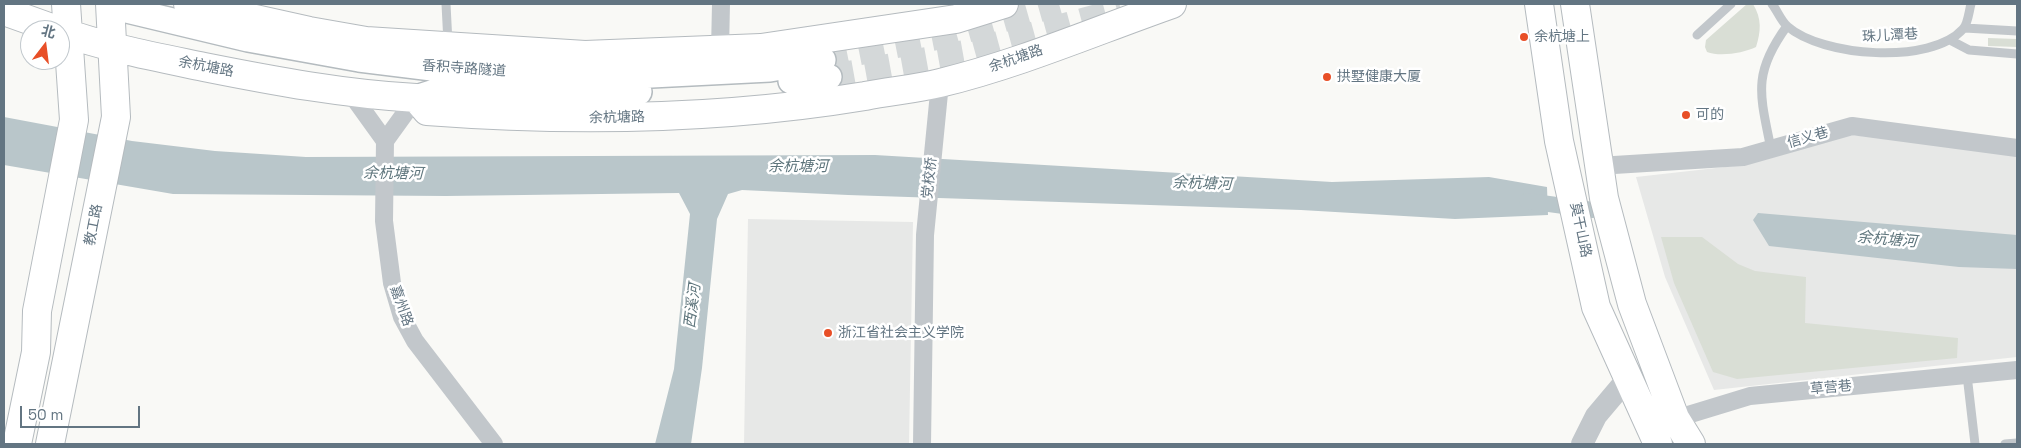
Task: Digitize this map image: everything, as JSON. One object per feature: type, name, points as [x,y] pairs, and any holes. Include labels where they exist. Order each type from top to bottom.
[{"type":"main road","points":[[64,20],[66,4]]},
{"type":"main road","name":"教工路","points":[[50,444],[116,117],[110,4]]},
{"type":"main road","name":"香积寺路隧道","points":[[110,4],[248,39],[359,59],[432,68],[612,77],[826,68],[715,88],[598,95],[526,95],[441,90],[416,98]]},
{"type":"main road","points":[[188,4],[309,31],[366,40],[585,55],[761,48],[956,19],[1004,4]]},
{"type":"main road","name":"余杭塘路","points":[[70,35],[112,48],[262,78],[349,91],[416,98],[427,111],[512,117],[600,119],[696,115],[804,106],[940,83],[1015,61],[1172,4]]},
{"type":"main road","name":"莫干山路","points":[[1538,4],[1560,141],[1596,307],[1654,437]]},
{"type":"main road","points":[[1575,4],[1604,198],[1632,304],[1674,418],[1691,444]]},
{"type":"main road","name":"余杭塘路","points":[[4,11],[29,20]]},
{"type":"main road","points":[[17,444],[36,352],[38,311],[74,120],[67,70]]},
{"type":"street","points":[[720,50],[721,4]]},
{"type":"street","name":"党校桥","points":[[922,444],[927,210],[940,83]]},
{"type":"street","points":[[349,91],[385,141],[416,98]]},
{"type":"street","name":"信义巷","points":[[1598,166],[1743,157],[1852,126],[2017,148]]},
{"type":"street","name":"嘉州路","points":[[385,141],[384,221],[392,283],[402,318],[415,341],[494,444]]},
{"type":"street","name":"草营巷","points":[[1654,437],[1674,418],[1750,396],[2017,370]]},
{"type":"street","points":[[1582,444],[1596,416],[1628,378]]},
{"type":"lane","points":[[446,4],[448,47]]},
{"type":"lane","points":[[1697,35],[1730,4]]},
{"type":"lane","name":"珠儿潭巷","points":[[1772,4],[1787,26],[1818,43],[1862,52],[1910,50],[1936,46],[1950,40],[1964,28]]},
{"type":"lane","points":[[1971,4],[1964,28],[2017,32]]},
{"type":"lane","points":[[1771,149],[1763,106],[1764,64],[1773,45],[1787,26]]},
{"type":"lane","points":[[1950,40],[1968,50],[2017,54]]},
{"type":"lane","points":[[1967,375],[1976,444]]},
{"type":"lane","points":[[2005,444],[2017,443]]},
{"type":"shaded area","points":[[1747,4],[1753,4],[1759,20],[1760,30],[1756,47],[1732,54],[1707,52],[1705,47],[1706,40]]},
{"type":"shaded area","points":[[1988,38],[2017,39],[2017,47],[1988,46]]},
{"type":"shaded area","points":[[1850,135],[2017,150],[2017,357],[1714,390],[1665,277],[1636,177],[1734,166]]},
{"type":"shaded area","name":"浙江省社会主义学院","points":[[748,219],[913,222],[909,444],[744,444]]},
{"type":"shaded area","points":[[1661,237],[1702,237],[1738,264],[1755,271],[1806,277],[1805,323],[1958,338],[1957,358],[1737,379],[1713,372],[1674,283]]},
{"type":"water","name":"西溪河","points":[[4,117],[132,141],[215,151],[306,157],[875,155],[1332,182],[1489,177],[1547,187],[1548,215],[1455,219],[1301,210],[742,190],[728,194],[717,219],[702,368],[691,444],[655,444],[674,369],[690,214],[679,193],[446,196],[173,194],[4,165]]},
{"type":"water","points":[[1758,213],[2017,235],[2017,269],[1959,267],[1769,246],[1753,220]]},
{"type":"waterway","name":"余杭塘河","points":[[1527,201],[1593,210]]},
{"type":"tunnel","points":[[823,60],[950,35],[1059,4]]},
{"type":"tunnel","points":[[829,77],[968,52],[1121,10]]},
{"type":"place","name":"余杭塘上","points":[[1524,37]]},
{"type":"place","name":"拱墅健康大厦","points":[[1327,77]]},
{"type":"place","name":"可的","points":[[1686,115]]},
{"type":"place","name":"浙江省社会主义学院","points":[[828,333]]}]
